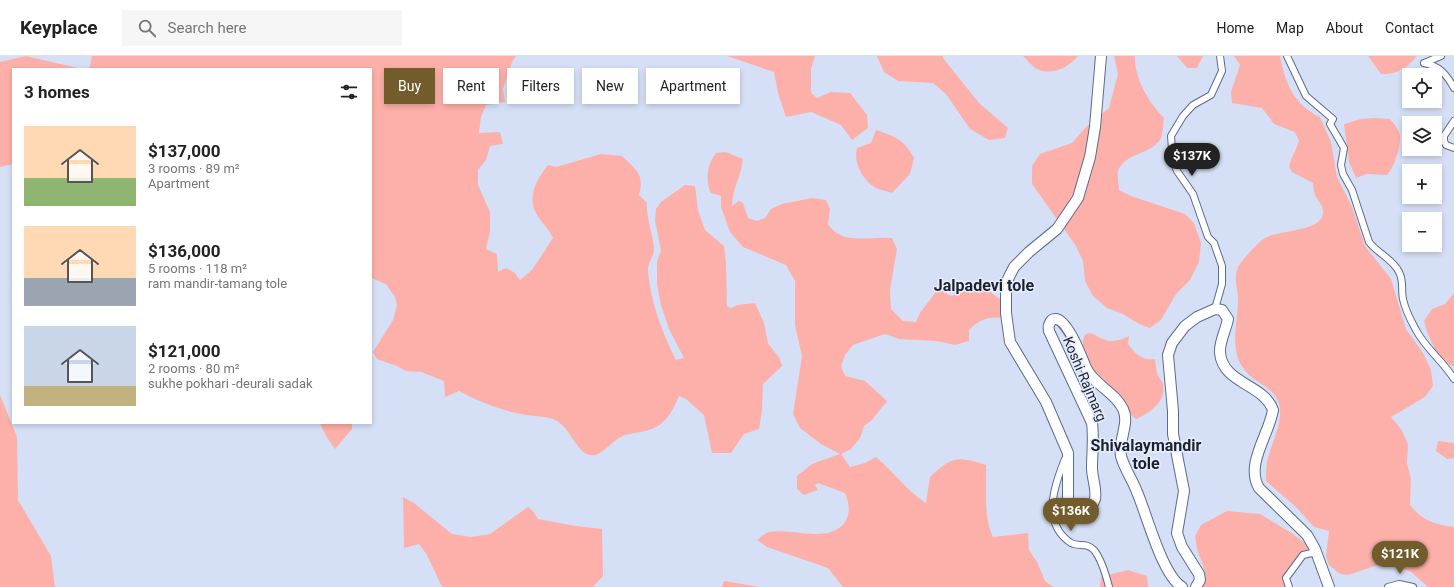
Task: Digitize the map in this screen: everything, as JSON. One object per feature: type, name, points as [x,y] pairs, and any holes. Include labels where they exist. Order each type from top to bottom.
[{"type":"main road","name":"Koshi Rajmarg","points":[[1101,56],[1095,127],[1090,157],[1078,198],[1057,229],[1029,252],[1014,268],[1006,283],[1005,292],[1010,342],[1046,402],[1068,453],[1069,506],[1073,510],[1085,510],[1093,504],[1095,495],[1092,469],[1092,424],[1049,331],[1049,323],[1056,319],[1063,322],[1072,337],[1088,372],[1123,409],[1125,417],[1121,443],[1121,457],[1146,515],[1154,539],[1175,581],[1182,587]]},
{"type":"main road","points":[[1196,587],[1200,580],[1199,574],[1182,547],[1177,533],[1184,491],[1173,434],[1173,411],[1168,355],[1172,343],[1185,326],[1215,309],[1222,310],[1228,319],[1220,351],[1224,366],[1232,376],[1265,398],[1273,410],[1255,465],[1256,482],[1259,488],[1307,535],[1316,552],[1329,587]]},
{"type":"street","points":[[1215,309],[1222,284],[1222,266],[1214,243],[1208,237],[1193,194],[1177,171],[1173,162],[1171,136],[1183,116],[1193,105],[1211,95],[1222,71],[1220,56]]},
{"type":"street","points":[[1287,56],[1306,96],[1333,119],[1330,124],[1344,148],[1341,166],[1342,174],[1352,190],[1356,208],[1369,242],[1374,249],[1394,265],[1400,272],[1404,302],[1416,331],[1430,350],[1446,366],[1454,379]]},
{"type":"street","points":[[1441,56],[1424,63],[1440,68],[1448,77],[1454,88]]},
{"type":"street","points":[[1454,121],[1444,136],[1444,141],[1446,145],[1454,148]]},
{"type":"street","points":[[1068,453],[1058,477],[1052,502],[1054,524],[1063,538],[1074,545],[1086,544],[1093,550],[1101,560],[1109,587]]},
{"type":"street","points":[[1289,587],[1286,578],[1303,555],[1316,552]]},
{"type":"street","points":[[1388,587],[1399,584],[1413,587]]},
{"type":"shaded area","points":[[26,56],[78,68],[12,68],[12,164],[0,167],[0,62]]},
{"type":"shaded area","points":[[92,56],[516,56],[510,68],[507,68],[507,77],[503,89],[505,102],[499,103],[499,68],[443,68],[443,104],[492,104],[486,105],[481,117],[479,133],[500,132],[503,144],[490,146],[486,160],[478,170],[478,185],[490,212],[490,231],[486,249],[497,254],[498,272],[506,268],[515,273],[520,280],[532,270],[553,238],[537,215],[533,202],[534,188],[548,165],[556,167],[601,154],[622,156],[638,173],[641,182],[639,195],[647,203],[654,249],[648,272],[649,284],[658,317],[676,360],[684,358],[669,329],[661,305],[657,284],[657,262],[661,250],[655,221],[656,209],[661,202],[685,185],[695,186],[698,210],[705,230],[724,246],[727,306],[731,308],[737,305],[755,303],[764,323],[768,343],[780,359],[782,366],[763,384],[762,411],[759,429],[744,434],[731,453],[712,453],[704,415],[686,399],[679,396],[668,416],[658,426],[647,431],[621,437],[602,452],[590,455],[581,450],[566,429],[553,419],[505,410],[481,402],[459,391],[445,397],[444,381],[421,372],[406,371],[377,359],[373,352],[393,320],[397,305],[395,297],[386,284],[372,278],[372,68],[87,68],[90,67]]},
{"type":"shaded area","points":[[727,56],[815,56],[811,69],[811,93],[817,98],[831,92],[850,93],[867,115],[868,128],[852,140],[841,125],[811,112],[786,117],[778,93],[774,72]]},
{"type":"shaded area","points":[[877,56],[943,56],[943,58],[979,103],[1008,128],[1005,138],[989,140],[970,129],[946,94],[933,83],[898,81],[884,72]]},
{"type":"shaded area","points":[[1023,56],[1078,56],[1065,67],[1048,72],[1037,69]]},
{"type":"shaded area","points":[[1114,56],[1135,56],[1137,73],[1144,90],[1158,112],[1164,118],[1160,140],[1150,149],[1131,157],[1121,165],[1118,171],[1119,190],[1131,196],[1185,214],[1194,223],[1201,243],[1199,262],[1190,280],[1176,294],[1161,320],[1150,328],[1139,324],[1123,314],[1107,308],[1093,296],[1085,281],[1083,261],[1076,246],[1032,184],[1032,166],[1040,154],[1072,143],[1086,127],[1109,108],[1118,74]]},
{"type":"shaded area","points":[[1177,56],[1203,56],[1197,68],[1187,68]]},
{"type":"shaded area","points":[[1234,56],[1280,56],[1288,84],[1297,100],[1311,112],[1320,117],[1331,142],[1337,177],[1352,207],[1365,246],[1391,279],[1406,329],[1423,353],[1431,370],[1433,386],[1425,397],[1391,417],[1401,429],[1408,444],[1407,463],[1411,479],[1410,505],[1420,515],[1429,521],[1454,527],[1454,587],[1428,587],[1411,572],[1399,566],[1378,565],[1348,575],[1340,574],[1329,565],[1326,556],[1329,531],[1314,527],[1296,507],[1266,481],[1267,462],[1277,432],[1280,408],[1278,401],[1271,391],[1251,377],[1243,368],[1236,352],[1235,335],[1238,309],[1236,279],[1237,271],[1238,267],[1246,256],[1265,238],[1271,235],[1298,230],[1315,224],[1320,220],[1323,211],[1322,206],[1315,195],[1313,183],[1292,172],[1289,167],[1299,141],[1295,132],[1274,124],[1262,108],[1232,103],[1231,92],[1240,65]]},
{"type":"shaded area","points":[[1368,56],[1417,56],[1409,64],[1397,72],[1381,74]]},
{"type":"shaded area","points":[[1361,119],[1390,119],[1397,129],[1400,140],[1396,157],[1390,172],[1387,175],[1367,174],[1356,178],[1349,162],[1344,124]]},
{"type":"shaded area","points":[[876,130],[888,134],[903,143],[914,158],[910,174],[892,193],[876,188],[870,184],[862,175],[857,164],[857,148],[871,143]]},
{"type":"shaded area","points":[[726,152],[743,159],[732,206],[739,201],[743,203],[748,218],[757,221],[765,218],[771,209],[782,204],[812,198],[826,200],[830,209],[828,224],[834,231],[841,235],[849,238],[892,238],[897,249],[890,290],[891,309],[903,321],[916,322],[920,313],[938,289],[951,296],[962,293],[970,287],[990,292],[1000,299],[1005,319],[990,318],[981,321],[969,330],[969,341],[955,345],[936,341],[899,339],[885,334],[853,345],[845,355],[841,366],[845,376],[865,381],[887,401],[872,420],[864,426],[860,438],[851,449],[841,454],[850,467],[865,463],[876,457],[912,492],[926,503],[930,477],[944,465],[961,459],[986,465],[986,502],[988,520],[993,537],[1028,533],[1029,550],[1037,562],[1045,581],[1053,587],[843,587],[828,568],[767,547],[757,540],[768,532],[779,531],[820,534],[830,532],[838,529],[845,522],[849,508],[845,493],[818,483],[815,485],[818,490],[804,495],[797,489],[797,476],[812,464],[840,454],[821,444],[800,428],[793,414],[802,356],[795,325],[795,281],[786,265],[743,247],[730,232],[721,207],[721,196],[711,193],[708,183],[709,168],[713,158],[716,153]]},
{"type":"shaded area","points":[[1454,293],[1454,367],[1438,358],[1424,321],[1432,309],[1445,304]]},
{"type":"shaded area","points":[[1088,333],[1110,341],[1120,340],[1129,336],[1128,344],[1136,354],[1143,358],[1155,359],[1158,376],[1163,384],[1164,390],[1160,401],[1152,410],[1136,419],[1130,414],[1123,400],[1118,394],[1092,372],[1083,352],[1084,336]]},
{"type":"shaded area","points":[[0,395],[17,437],[18,500],[51,556],[55,587],[0,587]]},
{"type":"shaded area","points":[[320,424],[352,424],[352,429],[335,449],[326,436]]},
{"type":"shaded area","points":[[1438,441],[1454,443],[1454,458],[1447,459],[1436,451]]},
{"type":"shaded area","points":[[403,497],[414,503],[452,534],[471,537],[490,534],[528,507],[533,511],[538,519],[602,529],[603,576],[593,587],[442,587],[427,555],[419,544],[404,548]]},
{"type":"shaded area","points":[[1227,511],[1260,514],[1293,534],[1307,545],[1312,556],[1294,562],[1288,575],[1288,587],[1202,587],[1205,573],[1197,550],[1195,536],[1201,525]]},
{"type":"shaded area","points":[[1128,570],[1147,576],[1148,587],[1100,587],[1101,577]]},
{"type":"shaded area","points":[[724,581],[760,587],[722,587]]},
{"type":"district","name":"Jalpadevi tole","points":[[984,285]]},
{"type":"district","name":"Shivalaymandir tole","points":[[1146,454]]}]
